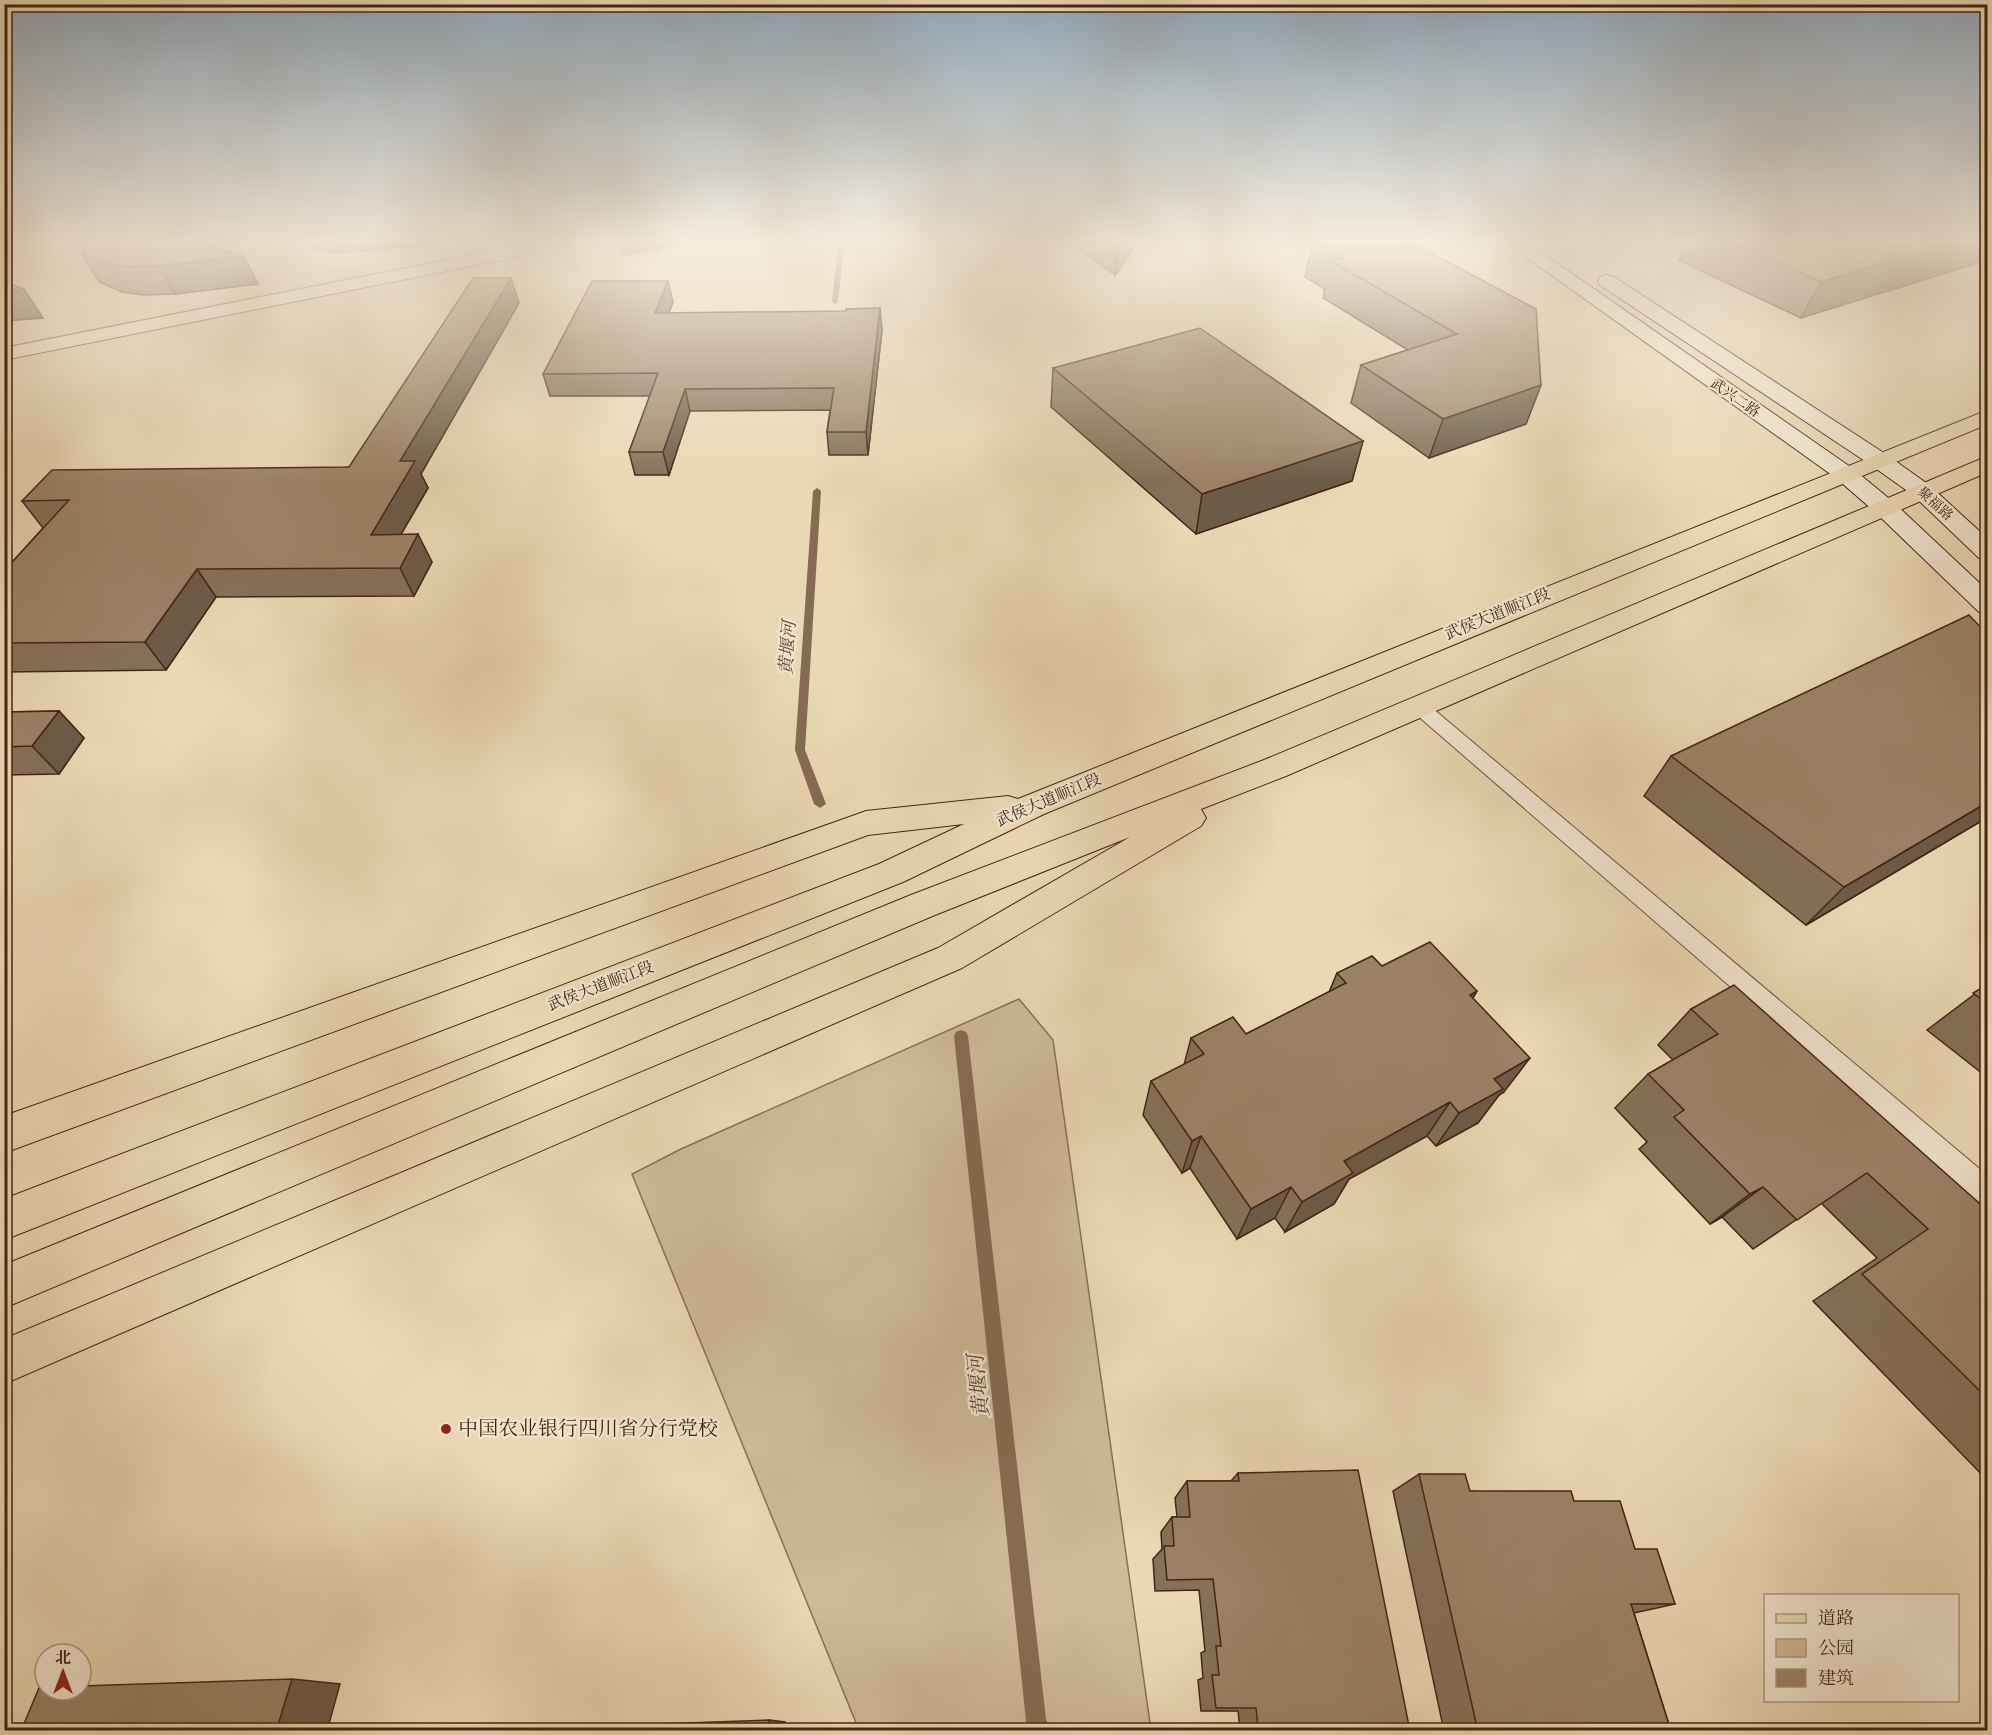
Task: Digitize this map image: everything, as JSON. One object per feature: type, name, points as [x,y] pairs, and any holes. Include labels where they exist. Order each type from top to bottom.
[{"type":"main road","name":"武侯大道顺江段","points":[[4,1220],[891,873],[1033,806],[1988,416]]},
{"type":"main road","points":[[4,1287],[118,1242],[923,904],[1275,768],[1988,463]]},
{"type":"main road","points":[[10,1362],[950,958],[1275,768]]},
{"type":"main road","points":[[4,1136],[866,824],[1033,806]]},
{"type":"street","points":[[4,354],[161,320]]},
{"type":"street","name":"武兴二路","points":[[1626,320],[1844,473],[1883,506],[1988,606]]},
{"type":"street","name":"聚福路","points":[[1667,320],[1880,460],[1921,490],[1988,553]]},
{"type":"lane","points":[[1418,706],[1988,1193]]},
{"type":"green space","points":[[1019,999],[1053,1040],[1151,1730],[859,1730],[632,1174],[681,1149]]},
{"type":"building","points":[[445,320],[486,320],[400,461],[415,461],[371,535],[418,534],[400,568],[197,569],[145,642],[4,643],[4,571],[69,500],[22,501],[52,470],[349,467]]},
{"type":"building","points":[[571,320],[879,320],[866,432],[827,432],[834,388],[685,389],[663,452],[629,452],[658,373],[543,374]]},
{"type":"building","points":[[1433,320],[1537,320],[1541,385],[1443,419],[1361,365],[1457,334]]},
{"type":"building","points":[[1200,328],[1363,441],[1202,494],[1053,368]]},
{"type":"building","points":[[1969,615],[1988,635],[1988,802],[1844,887],[1671,756]]},
{"type":"building","points":[[59,711],[32,746],[4,747],[4,712]]},
{"type":"building","points":[[1430,942],[1477,991],[1470,995],[1530,1058],[1494,1079],[1503,1089],[1459,1113],[1450,1102],[1344,1161],[1353,1173],[1302,1202],[1291,1187],[1251,1209],[1201,1136],[1192,1141],[1151,1081],[1204,1054],[1191,1038],[1233,1017],[1246,1034],[1346,983],[1337,973],[1372,956],[1382,966]]},
{"type":"building","points":[[1988,984],[1988,1004],[1973,993]]},
{"type":"building","points":[[1734,985],[1988,1211],[1988,1399],[1862,1274],[1928,1229],[1867,1173],[1797,1220],[1763,1187],[1750,1194],[1674,1117],[1684,1110],[1648,1074],[1718,1034],[1691,1009]]},
{"type":"building","points":[[1358,1470],[1410,1731],[1291,1731],[1291,1728],[1258,1728],[1256,1708],[1216,1708],[1212,1675],[1219,1675],[1216,1646],[1221,1646],[1213,1579],[1167,1580],[1164,1546],[1174,1546],[1172,1517],[1190,1517],[1187,1481],[1239,1481],[1238,1473]]},
{"type":"building","points":[[1419,1474],[1465,1474],[1470,1491],[1571,1491],[1574,1501],[1620,1501],[1635,1549],[1657,1549],[1675,1604],[1631,1604],[1671,1731],[1478,1731]]},
{"type":"building","points":[[292,1679],[276,1731],[21,1731],[33,1702],[93,1702],[93,1686]]},
{"type":"building","points":[[769,1720],[768,1731],[459,1731]]},
{"type":"waterway","name":"黄堰河","points":[[817,491],[800,750],[820,804]]},
{"type":"waterway","name":"黄堰河","points":[[961,1036],[1036,1721],[1041,1730]]},
{"type":"place","name":"中国农业银行四川省分行党校","points":[[446,1429]]}]
